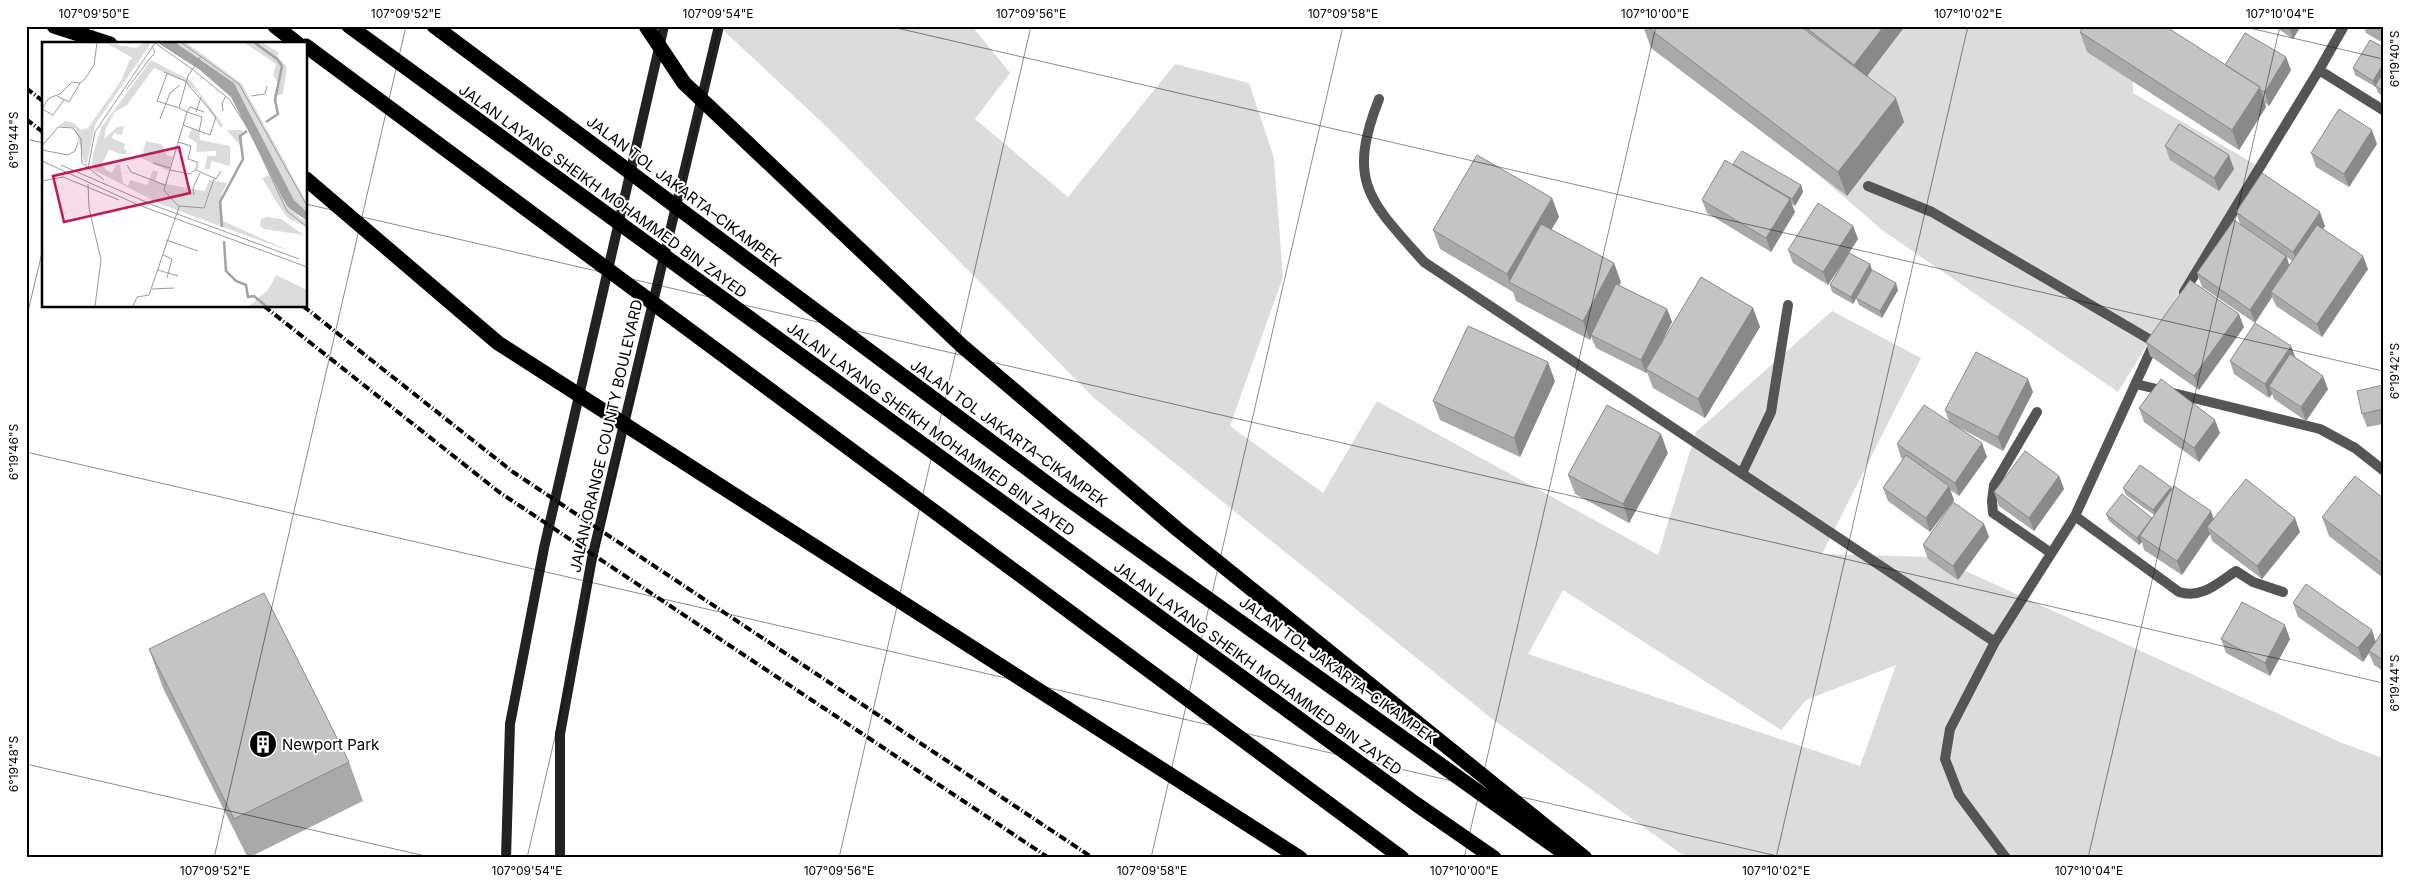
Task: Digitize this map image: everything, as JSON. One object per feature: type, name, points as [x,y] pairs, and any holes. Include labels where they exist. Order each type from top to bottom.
[{"type":"highway","points":[[54,26],[104,42]]},
{"type":"highway","points":[[275,26],[295,42]]},
{"type":"highway","points":[[281,26],[301,42]]},
{"type":"highway","name":"JALAN LAYANG SHEIKH MOHAMMED BIN ZAYED","points":[[349,26],[1408,798],[1494,858]]},
{"type":"highway","name":"JALAN TOL JAKARTA–CIKAMPEK","points":[[434,26],[1060,493],[1571,858]]},
{"type":"highway","points":[[646,26],[684,83],[962,346],[1177,529],[1585,858]]},
{"type":"highway","points":[[308,49],[1402,858]]},
{"type":"highway","points":[[308,50],[1054,613],[1393,858]]},
{"type":"highway","points":[[308,182],[498,343],[1300,858]]},
{"type":"main road","points":[[506,858],[511,720],[544,548],[664,26]]},
{"type":"main road","name":"JALAN ORANGE COUNTY BOULEVARD","points":[[560,858],[560,734],[592,558],[620,434],[719,26]]},
{"type":"street","points":[[2180,299],[2344,26]]},
{"type":"street","points":[[2319,70],[2383,110]]},
{"type":"street","points":[[1379,99],[1369,123],[1362,165],[1367,188],[1380,213],[1424,262],[1994,642]]},
{"type":"street","points":[[1868,186],[1932,212],[2154,342]]},
{"type":"street","points":[[1742,473],[1772,412],[1788,304]]},
{"type":"street","points":[[2006,858],[1959,795],[1945,760],[1950,729],[1994,642],[2075,516],[2162,328]]},
{"type":"street","points":[[2136,384],[2320,429],[2355,448],[2383,470]]},
{"type":"street","points":[[2038,412],[1994,485],[1993,513],[2051,553]]},
{"type":"street","points":[[2075,516],[2179,592],[2190,595],[2202,594],[2236,571],[2253,582],[2283,592]]},
{"type":"shaded area","points":[[725,26],[972,26],[1010,73],[975,119],[1068,197],[1175,64],[1249,83],[1274,158],[1283,277],[1230,426],[1323,493],[1377,401],[1658,555],[1696,432],[1832,311],[1921,358],[1822,554],[1935,557],[2342,743],[2383,758],[2383,858],[1687,858],[1491,718],[1094,398],[826,126],[724,31]],"holes":[[[1563,590],[1781,730],[1806,700],[1896,665],[1860,766],[1528,654]]]},
{"type":"shaded area","points":[[1681,26],[2133,26],[2133,93],[2258,166],[2118,392],[1882,230],[1670,46]]},
{"type":"building","points":[[1646,26],[1800,26],[1896,98],[1838,172]]},
{"type":"building","points":[[1804,26],[1884,26],[1854,65]]},
{"type":"building","points":[[2084,26],[2165,26],[2260,87],[2232,130],[2080,32]]},
{"type":"building","points":[[2373,26],[2383,26],[2383,32]]},
{"type":"building","points":[[2245,33],[2286,57],[2265,92],[2225,65]]},
{"type":"building","points":[[2370,40],[2383,47],[2383,64],[2373,81],[2353,68]]},
{"type":"building","points":[[2383,73],[2383,90],[2375,86]]},
{"type":"building","points":[[2339,109],[2372,130],[2344,174],[2311,153]]},
{"type":"building","points":[[2179,124],[2229,155],[2214,178],[2165,146]]},
{"type":"building","points":[[1742,151],[1801,185],[1792,199],[1733,164]]},
{"type":"building","points":[[1477,155],[1552,198],[1507,274],[1433,230]]},
{"type":"building","points":[[1725,160],[1790,199],[1766,238],[1702,200]]},
{"type":"building","points":[[2262,173],[2320,212],[2293,252],[2236,212]]},
{"type":"building","points":[[1818,203],[1853,226],[1823,272],[1788,250]]},
{"type":"building","points":[[2234,220],[2286,256],[2250,310],[2197,273]]},
{"type":"building","points":[[1541,224],[1614,263],[1583,321],[1509,282]]},
{"type":"building","points":[[2317,225],[2363,256],[2317,324],[2271,292]]},
{"type":"building","points":[[1849,253],[1870,264],[1851,297],[1830,285]]},
{"type":"building","points":[[1872,270],[1896,283],[1880,311],[1856,298]]},
{"type":"building","points":[[1701,277],[1753,308],[1698,399],[1646,369]]},
{"type":"building","points":[[2190,280],[2239,314],[2194,376],[2146,342]]},
{"type":"building","points":[[1616,284],[1667,309],[1641,360],[1591,335]]},
{"type":"building","points":[[2255,323],[2291,346],[2265,384],[2230,361]]},
{"type":"building","points":[[1468,326],[1548,362],[1514,438],[1433,401]]},
{"type":"building","points":[[1976,352],[2028,379],[1998,437],[1945,410]]},
{"type":"building","points":[[2290,354],[2323,376],[2301,407],[2269,386]]},
{"type":"building","points":[[2161,379],[2215,420],[2194,448],[2139,408]]},
{"type":"building","points":[[2383,385],[2383,409],[2362,414],[2357,391]]},
{"type":"building","points":[[1607,405],[1661,434],[1623,504],[1568,475]]},
{"type":"building","points":[[1924,405],[1982,443],[1955,483],[1897,444]]},
{"type":"building","points":[[2025,451],[2059,476],[2029,518],[1994,492]]},
{"type":"building","points":[[1906,455],[1949,486],[1926,518],[1883,488]]},
{"type":"building","points":[[2140,465],[2171,487],[2153,510],[2123,488]]},
{"type":"building","points":[[2355,476],[2383,498],[2383,564],[2322,517]]},
{"type":"building","points":[[2246,479],[2295,518],[2257,566],[2207,527]]},
{"type":"building","points":[[2174,486],[2211,511],[2177,561],[2140,536]]},
{"type":"building","points":[[2122,494],[2152,518],[2137,538],[2106,514]]},
{"type":"building","points":[[1953,502],[1984,524],[1953,566],[1923,545]]},
{"type":"building","points":[[2306,584],[2372,630],[2358,648],[2293,603]]},
{"type":"building","name":"Newport Park","points":[[264,593],[349,762],[234,819],[149,649]]},
{"type":"building","points":[[2242,602],[2285,625],[2265,663],[2221,639]]},
{"type":"building","points":[[2383,631],[2383,660],[2369,651]]},
{"type":"railway","points":[[26,88],[42,100]]},
{"type":"railway","points":[[26,119],[42,131]]},
{"type":"railway","points":[[267,308],[499,492],[1049,858]]},
{"type":"railway","points":[[306,308],[513,472],[1093,858]]},
{"type":"place","name":"Newport Park","points":[[263,744]]}]
